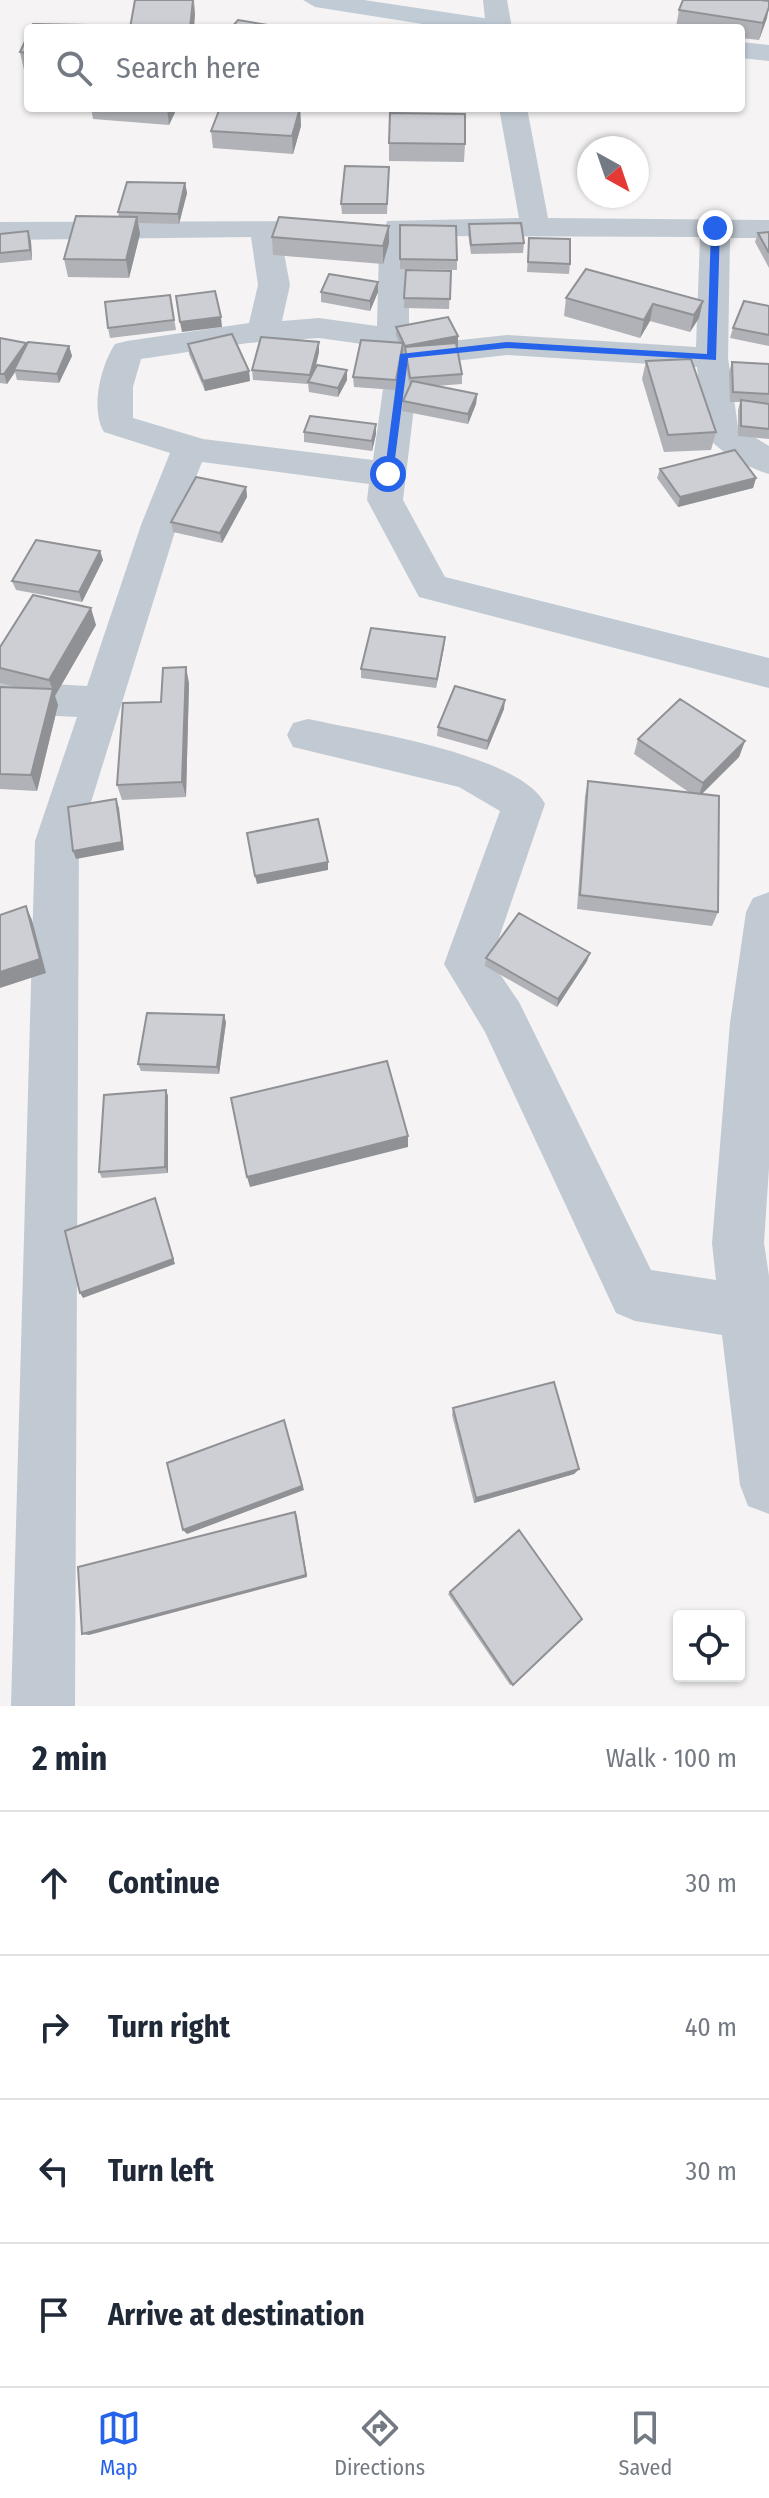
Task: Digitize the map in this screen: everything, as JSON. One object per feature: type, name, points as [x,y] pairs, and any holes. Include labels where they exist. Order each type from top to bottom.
[{"type":"main road","points":[[315,0],[472,24]]},
{"type":"main road","points":[[745,50],[769,53]]},
{"type":"street","points":[[495,0],[498,24]]},
{"type":"street","points":[[514,112],[535,227]]},
{"type":"street","points":[[376,227],[394,250],[398,347],[385,500],[432,587],[769,673]]},
{"type":"street","points":[[0,231],[376,227],[769,229]]},
{"type":"street","points":[[263,332],[274,285],[264,228]]},
{"type":"street","points":[[715,228],[712,358],[721,432],[769,462]]},
{"type":"street","points":[[388,474],[190,447],[116,424],[116,387],[127,351],[263,332],[319,328],[398,347],[507,345],[712,358]]},
{"type":"street","points":[[43,1706],[57,841],[99,702],[159,525],[190,447]]},
{"type":"street","points":[[0,697],[99,702]]},
{"type":"street","points":[[308,735],[470,773],[524,804],[467,964],[502,1017],[635,1294],[746,1312]]},
{"type":"street","points":[[769,912],[754,1023],[738,1243],[769,1485]]},
{"type":"building","points":[[135,0],[193,0],[190,24],[131,24]]},
{"type":"building","points":[[683,0],[761,0],[769,1],[769,7],[763,23],[679,10]]},
{"type":"building","points":[[238,20],[262,24],[234,24]]},
{"type":"building","points":[[218,112],[299,112],[292,136],[211,131]]},
{"type":"building","points":[[390,113],[465,114],[465,144],[389,143]]},
{"type":"building","points":[[345,166],[389,167],[387,204],[341,204]]},
{"type":"building","points":[[127,182],[185,183],[178,214],[118,212]]},
{"type":"building","points":[[76,216],[137,217],[126,260],[64,259]]},
{"type":"building","points":[[279,217],[389,226],[383,246],[272,237]]},
{"type":"building","points":[[521,223],[524,243],[471,245],[469,224]]},
{"type":"building","points":[[400,225],[456,226],[457,260],[400,259]]},
{"type":"building","points":[[28,231],[30,250],[0,253],[0,234]]},
{"type":"building","points":[[769,232],[769,253],[758,233]]},
{"type":"building","points":[[529,238],[570,239],[570,264],[528,262]]},
{"type":"building","points":[[586,269],[703,301],[694,315],[653,304],[644,320],[566,298]]},
{"type":"building","points":[[406,270],[451,271],[450,299],[404,298]]},
{"type":"building","points":[[329,274],[378,282],[370,301],[321,292]]},
{"type":"building","points":[[215,291],[221,317],[180,322],[176,296]]},
{"type":"building","points":[[170,295],[174,320],[108,328],[105,302]]},
{"type":"building","points":[[744,301],[769,306],[769,335],[733,328]]},
{"type":"building","points":[[448,317],[458,336],[405,346],[396,327]]},
{"type":"building","points":[[232,334],[249,371],[203,381],[188,344]]},
{"type":"building","points":[[261,337],[319,342],[310,375],[252,370]]},
{"type":"building","points":[[0,338],[26,343],[4,374],[0,374]]},
{"type":"building","points":[[361,340],[403,343],[396,380],[353,377]]},
{"type":"building","points":[[28,342],[69,346],[57,374],[14,370]]},
{"type":"building","points":[[456,343],[462,374],[410,378],[405,347]]},
{"type":"building","points":[[691,359],[716,432],[668,435],[646,361]]},
{"type":"building","points":[[732,362],[769,364],[769,394],[733,392]]},
{"type":"building","points":[[317,365],[347,370],[338,388],[308,382]]},
{"type":"building","points":[[412,381],[477,394],[468,414],[403,401]]},
{"type":"building","points":[[741,400],[769,404],[769,429],[741,426]]},
{"type":"building","points":[[310,416],[376,424],[372,441],[304,432]]},
{"type":"building","points":[[735,450],[756,478],[680,497],[660,469]]},
{"type":"building","points":[[196,477],[246,487],[220,533],[171,522]]},
{"type":"building","points":[[36,540],[100,551],[79,592],[12,581]]},
{"type":"building","points":[[33,595],[91,608],[49,680],[0,668],[0,647]]},
{"type":"building","points":[[371,628],[445,637],[437,679],[361,669]]},
{"type":"building","points":[[186,667],[182,782],[117,785],[123,703],[161,702],[163,668]]},
{"type":"building","points":[[455,686],[505,700],[488,741],[438,727]]},
{"type":"building","points":[[0,687],[53,689],[31,775],[0,774]]},
{"type":"building","points":[[680,699],[745,741],[703,783],[638,739]]},
{"type":"building","points":[[588,781],[719,796],[718,912],[580,895]]},
{"type":"building","points":[[116,799],[122,842],[73,851],[68,807]]},
{"type":"building","points":[[318,819],[328,862],[255,876],[247,833]]},
{"type":"building","points":[[26,906],[40,959],[0,972],[0,915]]},
{"type":"building","points":[[519,913],[590,953],[558,999],[486,958]]},
{"type":"building","points":[[147,1013],[224,1015],[217,1067],[138,1064]]},
{"type":"building","points":[[387,1061],[408,1136],[247,1177],[231,1098]]},
{"type":"building","points":[[166,1090],[165,1167],[99,1172],[104,1095]]},
{"type":"building","points":[[155,1198],[173,1259],[80,1293],[65,1231]]},
{"type":"building","points":[[554,1382],[579,1469],[476,1498],[453,1408]]},
{"type":"building","points":[[284,1420],[302,1486],[183,1530],[167,1463]]},
{"type":"building","points":[[295,1512],[306,1575],[82,1634],[78,1567]]},
{"type":"building","points":[[519,1530],[582,1619],[513,1685],[450,1592]]},
{"type":"route","points":[[388,474],[403,356],[454,348],[507,345],[712,358],[715,228]]}]
